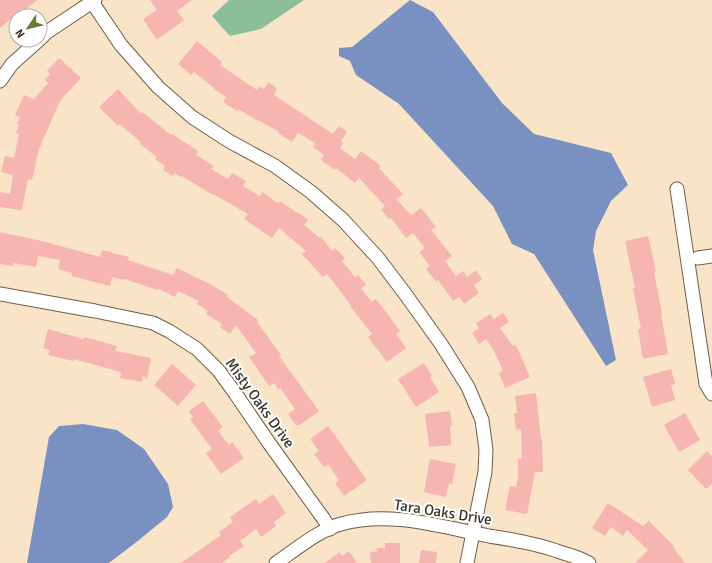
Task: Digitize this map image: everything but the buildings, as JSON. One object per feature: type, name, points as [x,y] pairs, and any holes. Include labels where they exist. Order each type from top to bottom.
[{"type":"street","points":[[48,31],[94,1],[121,45],[158,87],[192,117],[229,141],[275,166],[311,192],[343,220],[378,258],[441,344],[468,387],[482,420],[486,450],[485,472],[467,563]]},
{"type":"street","points":[[0,81],[12,64],[29,48]]},
{"type":"street","points":[[677,189],[706,384],[712,394]]},
{"type":"street","points":[[698,258],[712,256]]},
{"type":"street","name":"Misty Oaks Drive","points":[[0,294],[153,323],[169,331],[197,349],[219,371],[330,529]]},
{"type":"street","name":"Tara Oaks Drive","points":[[276,563],[318,535],[330,529],[341,524],[369,519],[385,519],[433,524],[529,543],[580,558],[589,563]]},
{"type":"green space","points":[[229,0],[304,0],[261,29],[230,36],[212,16]]},
{"type":"water","points":[[410,0],[433,12],[502,103],[534,134],[611,153],[628,185],[611,201],[596,231],[593,250],[616,360],[606,366],[534,254],[512,244],[493,206],[399,104],[356,75],[350,61],[339,56],[339,48],[352,47]]},
{"type":"water","points":[[83,424],[117,430],[144,449],[168,484],[173,507],[167,517],[109,563],[27,563],[49,437],[59,426]]}]
